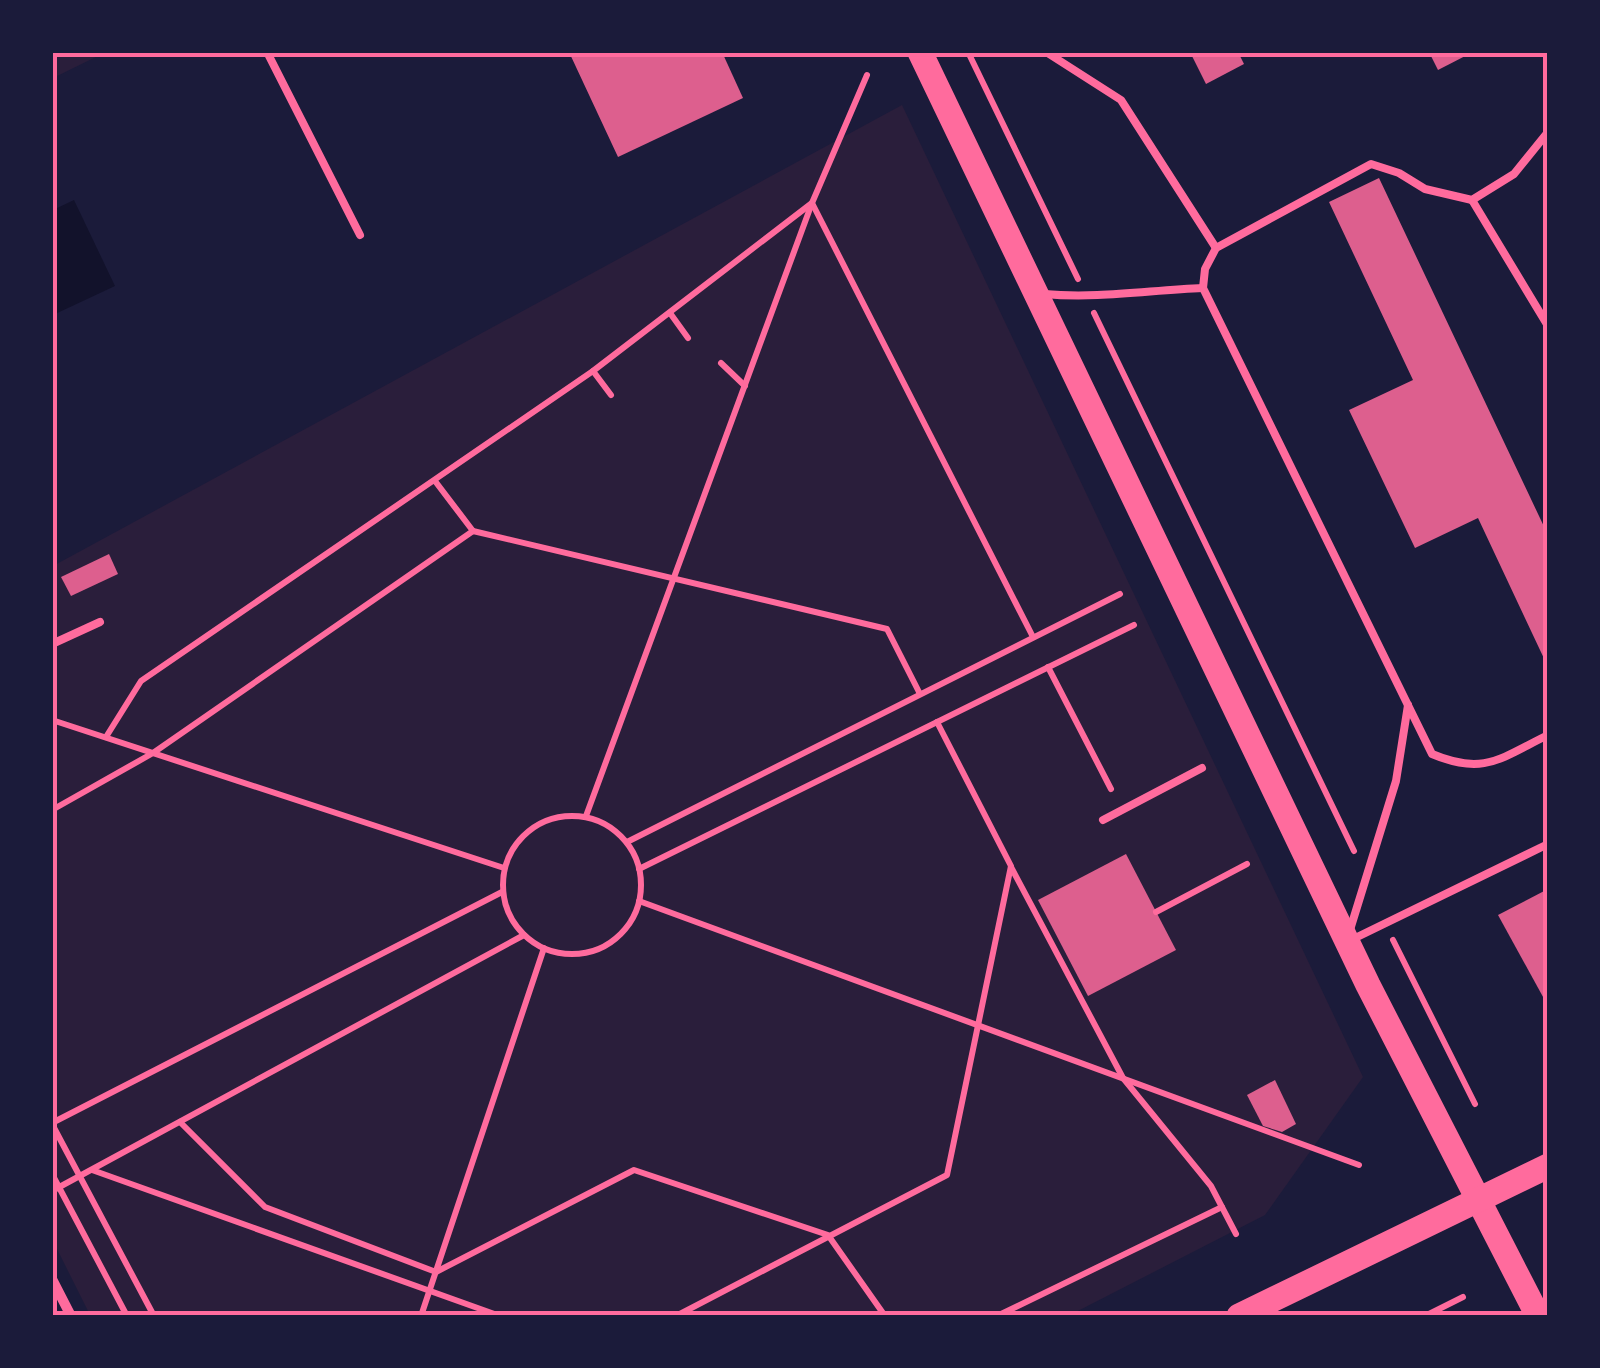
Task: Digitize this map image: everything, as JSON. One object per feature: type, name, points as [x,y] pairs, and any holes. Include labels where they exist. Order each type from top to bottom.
[{"type":"main road","points":[[920,52],[1346,942],[1538,1316]]},
{"type":"main road","points":[[1239,1316],[1548,1166]]},
{"type":"street","points":[[52,1279],[71,1316]]},
{"type":"lane","points":[[267,52],[360,235]]},
{"type":"lane","points":[[1046,52],[1121,100],[1216,248]]},
{"type":"lane","points":[[1548,132],[1514,174],[1472,200],[1425,189],[1399,173],[1371,164],[1216,248],[1205,269],[1204,288],[1432,754],[1454,763],[1484,766],[1548,735]]},
{"type":"lane","points":[[1472,200],[1548,326]]},
{"type":"lane","points":[[1035,294],[1087,298],[1204,288]]},
{"type":"lane","points":[[52,644],[100,622]]},
{"type":"lane","points":[[1346,942],[1396,781],[1408,705]]},
{"type":"lane","points":[[1104,820],[1202,768]]},
{"type":"lane","points":[[1346,942],[1548,844]]},
{"type":"path","points":[[968,52],[1366,878]]},
{"type":"path","points":[[586,816],[812,203],[867,76]]},
{"type":"path","points":[[106,738],[141,681],[593,371],[812,203]]},
{"type":"path","points":[[812,203],[1033,638]]},
{"type":"path","points":[[670,313],[688,338]]},
{"type":"path","points":[[721,363],[744,386]]},
{"type":"path","points":[[593,371],[611,395]]},
{"type":"path","points":[[434,481],[473,532],[887,629],[920,694]]},
{"type":"path","points":[[52,810],[153,753],[473,532]]},
{"type":"path","points":[[626,842],[1120,594]]},
{"type":"path","points":[[638,869],[1134,625]]},
{"type":"path","points":[[1048,667],[1111,789]]},
{"type":"path","points":[[52,720],[504,868]]},
{"type":"path","points":[[938,722],[1123,1078],[1211,1186],[1236,1234]]},
{"type":"path","points":[[556,816],[586,816],[609,826],[626,842],[638,869],[640,901],[630,923],[614,940],[593,951],[569,954],[544,948],[524,935],[509,916],[502,892],[504,868],[514,846],[534,826],[556,816]]},
{"type":"path","points":[[1156,912],[1248,864]]},
{"type":"path","points":[[676,1316],[947,1175],[1010,866]]},
{"type":"path","points":[[154,1316],[52,1124],[502,892]]},
{"type":"path","points":[[640,901],[1359,1165]]},
{"type":"path","points":[[1385,925],[1476,1104]]},
{"type":"path","points":[[56,1189],[524,935]]},
{"type":"path","points":[[421,1316],[544,948]]},
{"type":"path","points":[[180,1122],[265,1207],[436,1272],[634,1170],[828,1236],[885,1316]]},
{"type":"path","points":[[91,1170],[500,1316]]},
{"type":"path","points":[[52,1174],[56,1189],[127,1316]]},
{"type":"path","points":[[997,1316],[1222,1207]]},
{"type":"path","points":[[1425,1316],[1464,1297]]},
{"type":"shaded area","points":[[53,52],[104,52],[104,53],[53,78]]},
{"type":"shaded area","points":[[902,105],[1363,1077],[1265,1215],[1068,1316],[90,1315],[53,1241],[53,566]]},
{"type":"shaded area","points":[[74,200],[115,286],[53,315],[53,210]]},
{"type":"building","points":[[569,52],[722,52],[743,98],[618,157]]},
{"type":"building","points":[[1190,52],[1238,52],[1244,64],[1206,84]]},
{"type":"building","points":[[1429,52],[1473,52],[1438,70]]},
{"type":"building","points":[[1379,178],[1548,535],[1548,667],[1478,518],[1415,548],[1349,410],[1413,380],[1329,202]]},
{"type":"building","points":[[109,554],[118,574],[71,596],[61,577]]},
{"type":"building","points":[[1126,854],[1176,950],[1088,996],[1038,900]]},
{"type":"building","points":[[1548,889],[1548,1006],[1498,915]]},
{"type":"building","points":[[1275,1080],[1296,1124],[1282,1132],[1263,1126],[1247,1095]]}]
